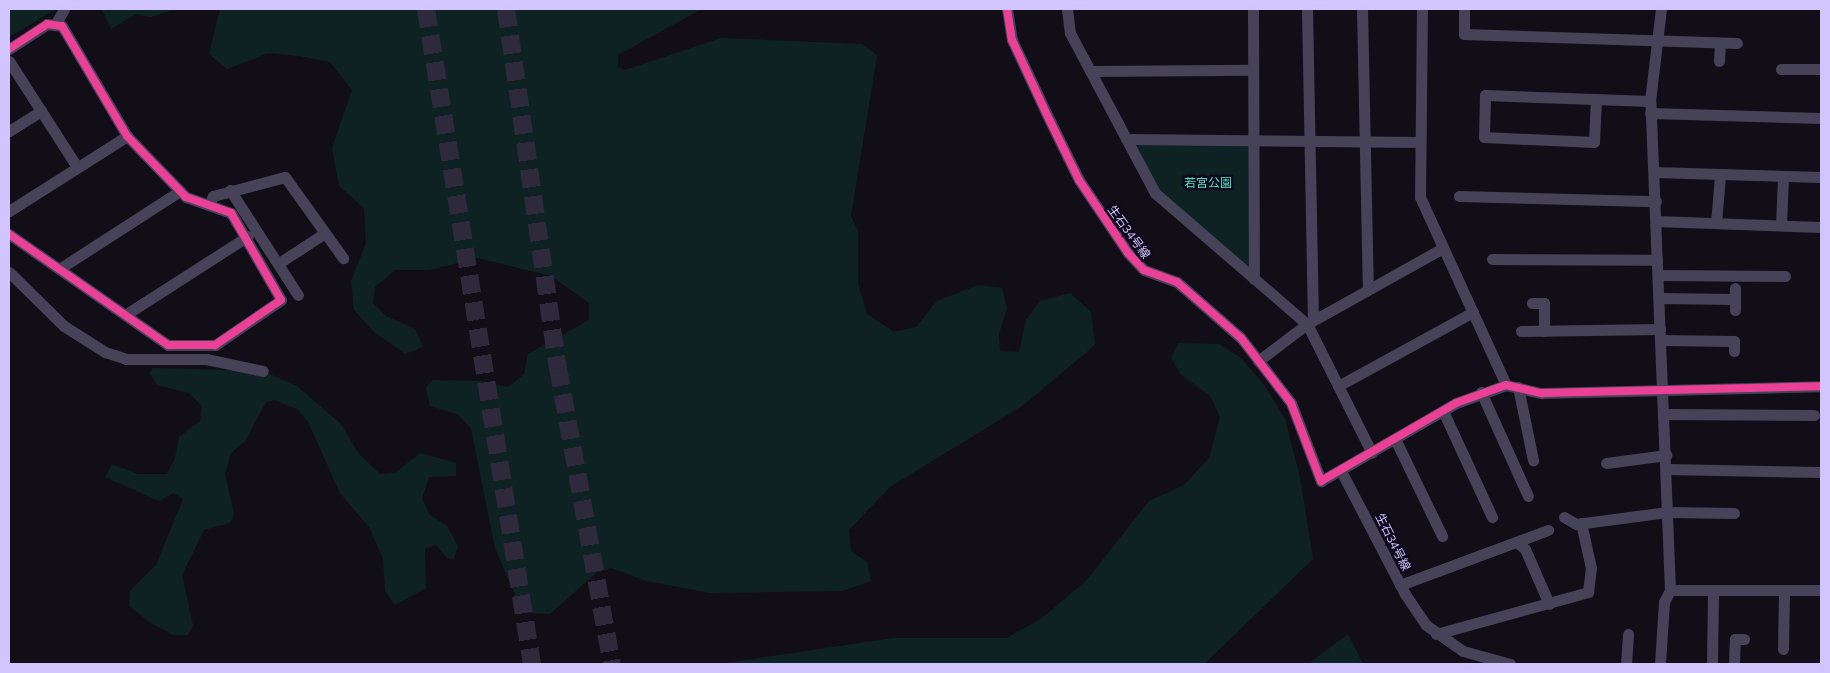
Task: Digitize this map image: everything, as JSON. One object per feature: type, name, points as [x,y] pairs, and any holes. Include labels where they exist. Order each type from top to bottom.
[{"type":"street","points":[[9,49],[56,23],[64,9]]},
{"type":"street","name":"生石34号線","points":[[1008,9],[1012,40],[1079,180],[1136,265],[1177,282],[1241,338],[1291,402],[1321,481],[1341,471],[1400,585],[1436,634],[1463,651],[1510,664]]},
{"type":"street","points":[[1067,9],[1070,33],[1159,199],[1254,279],[1310,322]]},
{"type":"street","points":[[1253,9],[1254,279]]},
{"type":"street","points":[[1307,9],[1306,140],[1310,322],[1338,386],[1372,452]]},
{"type":"street","points":[[1362,9],[1362,141],[1368,290]]},
{"type":"street","points":[[1422,9],[1418,142],[1420,197],[1506,385]]},
{"type":"street","points":[[1464,9],[1464,34],[1737,43]]},
{"type":"street","points":[[1660,664],[1664,602],[1670,590],[1656,201],[1650,102],[1661,9]]},
{"type":"street","points":[[9,234],[168,345],[215,345],[281,300],[248,236],[225,208],[194,202],[180,191],[127,136],[62,26],[56,23]]},
{"type":"street","points":[[1719,61],[1720,43]]},
{"type":"street","points":[[9,61],[77,168]]},
{"type":"street","points":[[1781,69],[1821,69]]},
{"type":"street","points":[[1090,71],[1253,70]]},
{"type":"street","points":[[1596,99],[1594,142],[1484,137],[1485,95],[1596,99],[1650,102]]},
{"type":"street","points":[[9,131],[41,111]]},
{"type":"street","points":[[1650,114],[1821,118]]},
{"type":"street","points":[[9,211],[127,136]]},
{"type":"street","points":[[1126,139],[1418,142]]},
{"type":"street","points":[[1654,172],[1821,177]]},
{"type":"street","points":[[1716,223],[1720,175]]},
{"type":"street","points":[[209,205],[212,196],[285,177],[343,258]]},
{"type":"street","points":[[1781,225],[1783,177]]},
{"type":"street","points":[[230,190],[298,295]]},
{"type":"street","points":[[59,269],[180,191]]},
{"type":"street","points":[[1459,196],[1656,201]]},
{"type":"street","points":[[1656,221],[1821,227]]},
{"type":"street","points":[[279,263],[325,234]]},
{"type":"street","points":[[125,315],[248,236]]},
{"type":"street","points":[[1258,361],[1310,322],[1443,248]]},
{"type":"street","points":[[1492,259],[1657,260]]},
{"type":"street","points":[[9,272],[64,326],[105,352],[126,359],[206,359],[263,370]]},
{"type":"street","points":[[1658,275],[1785,276]]},
{"type":"street","points":[[1659,298],[1735,299]]},
{"type":"street","points":[[1532,303],[1544,303],[1544,331]]},
{"type":"street","points":[[1338,386],[1473,312]]},
{"type":"street","points":[[1521,331],[1661,334],[1734,341],[1734,351]]},
{"type":"street","points":[[1341,471],[1443,411],[1481,392],[1506,385],[1518,386],[1542,393],[1821,386]]},
{"type":"street","points":[[1518,386],[1533,460]]},
{"type":"street","points":[[1481,392],[1528,496]]},
{"type":"street","points":[[1443,411],[1492,517]]},
{"type":"street","points":[[1664,414],[1814,415]]},
{"type":"street","points":[[1395,439],[1442,536]]},
{"type":"street","points":[[1606,463],[1666,456]]},
{"type":"street","points":[[1666,469],[1821,472]]},
{"type":"street","points":[[1564,517],[1581,523],[1667,512],[1734,513]]},
{"type":"street","points":[[1436,634],[1582,595],[1591,587],[1581,523]]},
{"type":"street","points":[[1400,585],[1518,543],[1548,530]]},
{"type":"street","points":[[1518,543],[1525,549],[1549,604]]},
{"type":"street","points":[[1670,590],[1821,590]]},
{"type":"street","points":[[1712,664],[1713,590]]},
{"type":"street","points":[[1783,649],[1784,590]]},
{"type":"street","points":[[1626,664],[1628,634]]},
{"type":"street","points":[[1734,664],[1735,639],[1744,639]]},
{"type":"green space","points":[[9,9],[56,9],[9,37]]},
{"type":"green space","points":[[102,9],[176,9],[151,17],[136,14],[111,29]]},
{"type":"green space","points":[[220,9],[711,9],[700,10],[618,55],[618,67],[625,70],[721,38],[862,44],[877,55],[851,216],[858,231],[858,284],[867,314],[894,332],[916,327],[937,301],[978,285],[1002,288],[1007,308],[999,334],[1000,351],[1019,352],[1026,320],[1040,301],[1070,293],[1091,312],[1095,345],[1022,406],[890,487],[849,530],[851,551],[867,562],[871,581],[842,591],[711,593],[646,581],[611,568],[596,573],[550,614],[529,613],[515,595],[495,548],[471,428],[457,414],[430,406],[426,388],[432,380],[481,381],[508,387],[524,374],[528,354],[589,320],[589,303],[551,276],[478,258],[429,270],[395,270],[375,287],[373,303],[386,316],[415,329],[423,347],[405,354],[374,332],[354,310],[351,281],[366,243],[364,208],[339,186],[332,148],[352,90],[330,62],[299,56],[269,53],[227,69],[209,54]]},
{"type":"green space","name":"若宮公園","points":[[1142,140],[1250,143],[1251,272],[1160,193],[1137,147]]},
{"type":"green space","points":[[1179,343],[1219,344],[1241,358],[1265,386],[1285,419],[1300,477],[1313,559],[1204,664],[719,664],[893,638],[1007,638],[1042,618],[1086,581],[1149,501],[1184,485],[1209,458],[1220,417],[1210,396],[1180,374],[1171,357]]},
{"type":"green space","points":[[153,368],[263,371],[297,386],[341,424],[359,454],[380,474],[395,473],[420,453],[456,463],[456,476],[429,477],[422,498],[430,515],[447,526],[458,546],[454,559],[447,558],[436,545],[425,549],[426,588],[395,605],[385,591],[383,559],[369,527],[340,493],[308,422],[297,409],[274,400],[266,402],[245,441],[231,453],[225,474],[234,514],[230,523],[204,530],[182,575],[193,625],[188,635],[173,635],[151,623],[129,606],[130,591],[156,565],[183,499],[174,493],[159,501],[105,477],[112,464],[138,474],[167,474],[175,458],[179,437],[200,421],[202,406],[189,393],[157,385],[149,373]]},
{"type":"green space","points":[[1348,634],[1363,664],[1308,664]]},
{"type":"tunnel","points":[[426,9],[532,664]]},
{"type":"tunnel","points":[[506,9],[558,368],[612,664]]},
{"type":"cycle path","points":[[1007,9],[1012,40],[1079,180],[1128,253],[1144,270],[1177,282],[1241,338],[1291,403],[1321,481],[1456,403],[1506,385],[1542,393],[1821,386]]},
{"type":"cycle path","points":[[9,49],[47,24],[62,26],[127,136],[186,197],[231,213],[281,300],[215,345],[168,345],[9,234]]}]
